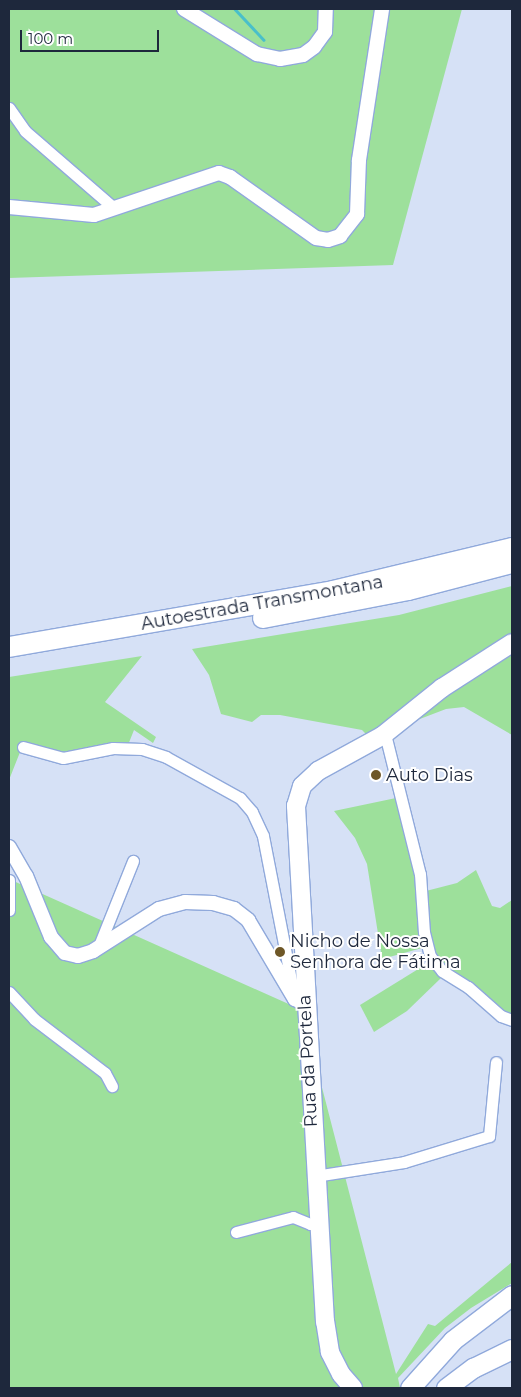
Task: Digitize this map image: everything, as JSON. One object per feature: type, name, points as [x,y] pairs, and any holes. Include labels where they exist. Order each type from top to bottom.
[{"type":"highway","name":"Autoestrada Transmontana","points":[[9,647],[332,591],[512,548]]},
{"type":"highway","name":"Autoestrada Transmontana","points":[[9,658],[321,608],[408,590],[512,563]]},
{"type":"highway","points":[[410,1388],[453,1340],[512,1295]]},
{"type":"highway","points":[[419,1388],[464,1336],[512,1300]]},
{"type":"highway","points":[[446,1388],[472,1368],[512,1349]]},
{"type":"main road","name":"Rua da Portela","points":[[354,1388],[341,1374],[330,1352],[325,1322],[300,1001],[294,827],[297,799],[302,786],[318,771],[385,734],[442,688],[512,643]]},
{"type":"main road","name":"Rua da Portela","points":[[325,1322],[344,1363],[366,1388]]},
{"type":"street","points":[[184,9],[257,54],[280,60],[304,55],[314,47],[324,32],[326,9]]},
{"type":"street","points":[[9,207],[85,216],[218,173],[230,177],[316,238],[332,240],[344,234],[357,214],[359,160],[382,9]]},
{"type":"street","points":[[9,108],[25,131],[114,208]]},
{"type":"street","points":[[385,734],[420,874],[424,932],[430,956],[442,971],[468,987],[500,1016],[512,1020]]},
{"type":"street","points":[[24,747],[69,758],[114,748],[142,749],[166,757],[201,778],[228,789],[243,801],[259,824],[268,852],[300,1001]]},
{"type":"street","points":[[11,854],[58,948],[73,956],[98,948],[159,908],[192,902],[221,905],[239,912],[253,926],[300,1001]]},
{"type":"street","points":[[98,948],[133,861]]},
{"type":"street","points":[[9,880],[9,910]]},
{"type":"street","points":[[9,992],[34,1019],[105,1074],[112,1086]]},
{"type":"street","points":[[315,1176],[404,1162],[489,1136],[496,1062]]},
{"type":"street","points":[[236,1232],[293,1217],[310,1224],[318,1224]]},
{"type":"green space","points":[[9,9],[462,9],[393,265],[9,278]]},
{"type":"green space","points":[[512,586],[512,637],[369,737],[362,730],[280,715],[261,715],[252,722],[221,714],[209,675],[192,649],[399,615]]},
{"type":"green space","points":[[512,650],[512,735],[464,707],[446,709],[412,722],[440,697]]},
{"type":"green space","points":[[142,656],[105,702],[156,737],[153,743],[134,730],[128,745],[75,752],[60,752],[24,742],[9,780],[9,677]]},
{"type":"green space","points":[[396,798],[418,880],[422,948],[382,959],[367,864],[355,838],[334,811]]},
{"type":"green space","points":[[476,870],[492,906],[500,908],[512,900],[512,1017],[442,969],[429,941],[426,891],[457,883]]},
{"type":"green space","points":[[9,879],[302,1010],[396,1374],[428,1324],[435,1326],[512,1262],[512,1283],[471,1308],[445,1328],[398,1378],[400,1388],[9,1388]]},
{"type":"green space","points":[[428,963],[441,978],[407,1011],[374,1032],[360,1005]]},
{"type":"waterway","points":[[235,9],[264,40]]},
{"type":"place","name":"Auto Dias","points":[[376,775]]},
{"type":"place","name":"Nicho de Nossa Senhora de Fátima","points":[[280,952]]}]
